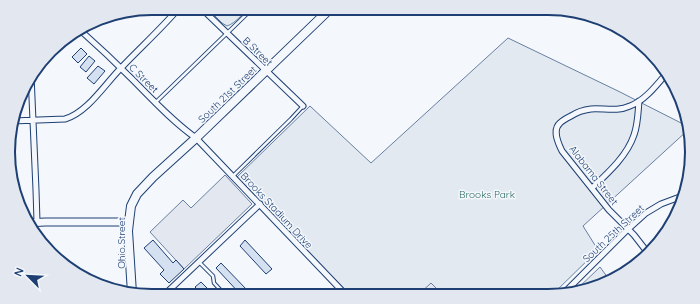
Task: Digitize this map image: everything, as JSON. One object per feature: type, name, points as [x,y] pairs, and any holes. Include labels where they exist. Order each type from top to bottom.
[{"type":"main road","name":"South 21st Street","points":[[137,194],[324,15]]},
{"type":"main road","name":"Ohio Street","points":[[132,287],[128,231],[132,206],[137,194]]},
{"type":"street","points":[[19,121],[58,120],[71,117],[82,110],[172,15]]},
{"type":"street","name":"B Street","points":[[208,15],[303,106]]},
{"type":"street","name":"C Street","points":[[83,33],[156,103],[196,138]]},
{"type":"street","name":"Alabama Street","points":[[645,249],[628,229],[609,210],[572,163],[560,146],[556,130],[559,123],[585,110],[619,110],[630,106],[639,101],[663,77]]},
{"type":"street","points":[[31,86],[37,222],[129,222]]},
{"type":"street","points":[[592,188],[618,163],[634,136],[639,101]]},
{"type":"street","name":"Brooks Stadium Drive","points":[[196,138],[340,289]]},
{"type":"street","name":"South 25th Street","points":[[570,287],[639,219],[653,208],[677,197]]},
{"type":"street","points":[[170,289],[260,204]]},
{"type":"lane","points":[[156,103],[245,15]]},
{"type":"lane","points":[[233,176],[303,106]]},
{"type":"lane","points":[[199,262],[213,276],[214,283],[220,289]]},
{"type":"green space","points":[[214,15],[242,15],[230,25],[227,26]]},
{"type":"green space","name":"Brooks Park","points":[[508,38],[682,123],[684,134],[583,226],[598,250],[559,288],[344,289],[237,177],[310,106],[371,163]]},
{"type":"green space","points":[[600,267],[606,276],[600,279],[582,284]]},
{"type":"shaded area","points":[[225,175],[252,204],[184,269],[150,232],[183,200],[191,208]]},
{"type":"shaded area","points":[[431,283],[437,289],[424,289]]},
{"type":"building","points":[[81,48],[87,54],[78,63],[72,57]]},
{"type":"building","points":[[89,56],[95,61],[86,72],[80,67]]},
{"type":"building","points":[[98,66],[105,71],[94,84],[87,78]]},
{"type":"building","points":[[153,240],[173,263],[176,260],[184,269],[169,283],[160,274],[164,270],[144,248]]},
{"type":"building","points":[[245,240],[272,269],[266,274],[240,246]]},
{"type":"building","points":[[221,263],[246,289],[236,289],[216,268]]},
{"type":"building","points":[[201,282],[208,289],[197,289],[195,287]]}]
